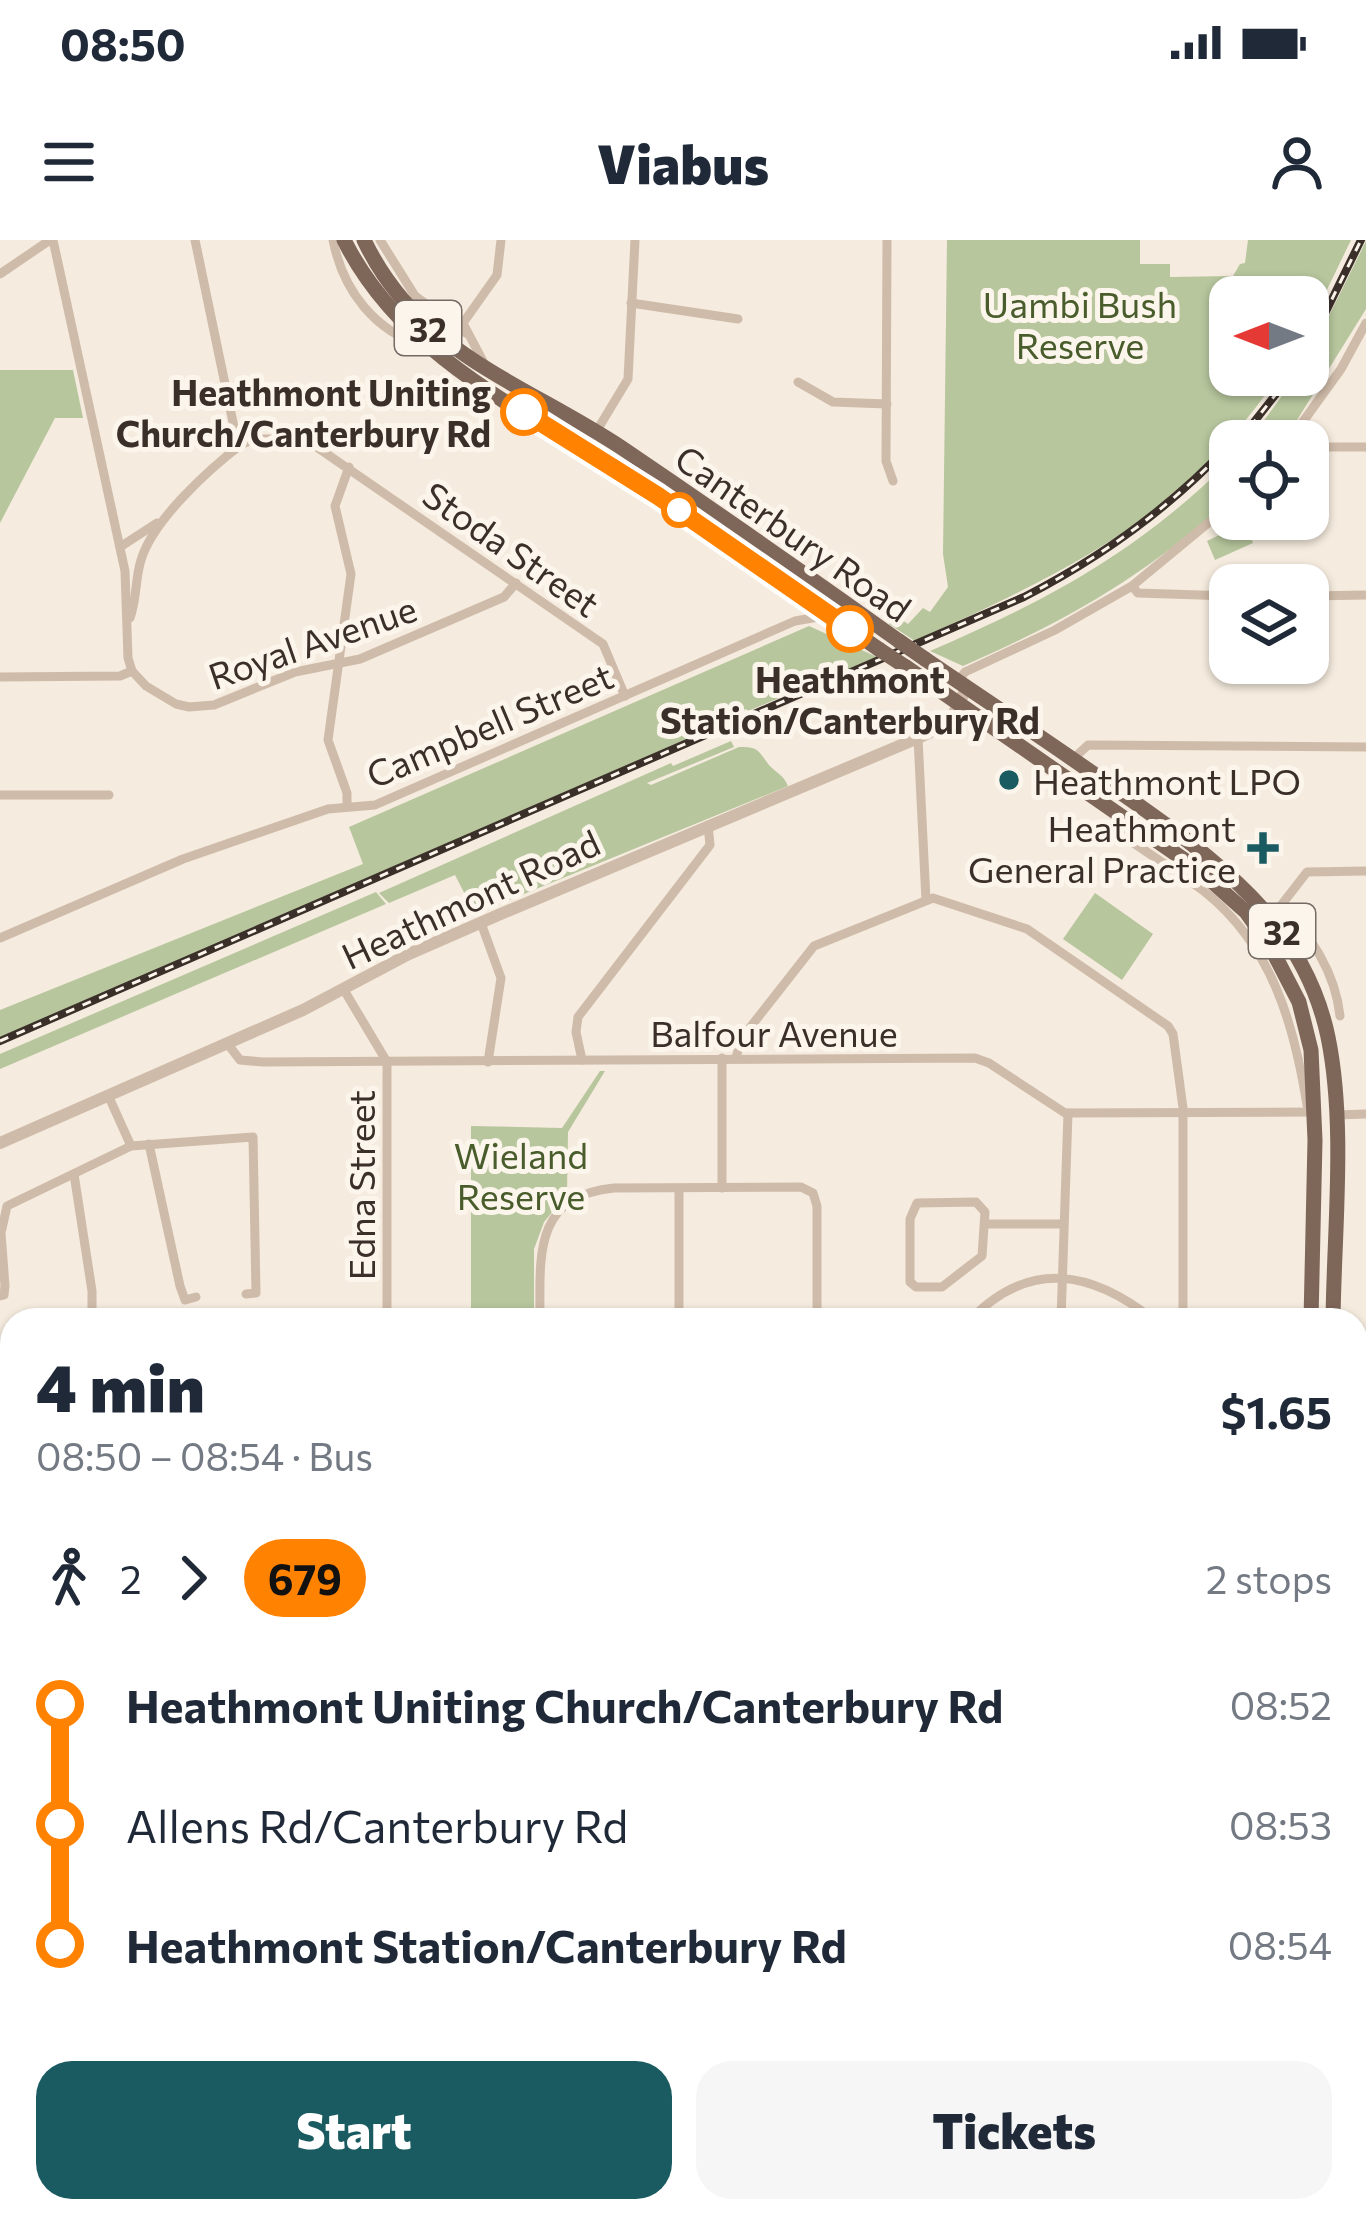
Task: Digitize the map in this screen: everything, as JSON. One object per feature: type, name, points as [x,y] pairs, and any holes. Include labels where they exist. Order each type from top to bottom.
[{"type":"main road","name":"Canterbury Road","points":[[344,240],[377,297],[435,344],[586,451],[721,529],[1084,756],[1278,911],[1306,971],[1332,1058],[1336,1115],[1333,1308]]},
{"type":"main road","name":"Canterbury Road","points":[[364,240],[435,344],[596,432],[803,596],[979,718],[1063,783],[1125,818],[1222,888],[1258,928],[1286,973],[1304,1016],[1311,1050],[1315,1140],[1311,1308]]},
{"type":"main road","points":[[586,451],[596,432]]},
{"type":"main road","points":[[865,639],[870,629],[867,619]]},
{"type":"main road","points":[[1063,783],[1084,756]]},
{"type":"street","points":[[0,274],[52,240],[120,547],[132,671],[120,676],[0,676]]},
{"type":"street","points":[[120,547],[167,517],[242,444],[234,427],[195,240]]},
{"type":"street","points":[[333,240],[347,287],[377,321],[406,341],[435,344],[464,328],[498,272],[501,240]]},
{"type":"street","points":[[380,240],[415,296],[464,328],[490,373]]},
{"type":"street","points":[[596,432],[628,380],[635,240]]},
{"type":"street","points":[[887,240],[886,461],[893,481]]},
{"type":"street","points":[[631,303],[738,319]]},
{"type":"street","points":[[1305,420],[1366,323]]},
{"type":"street","points":[[798,382],[833,402],[887,404]]},
{"type":"street","name":"Stoda Street","points":[[242,444],[305,439],[349,467],[603,644],[626,696]]},
{"type":"street","points":[[1329,447],[1366,448]]},
{"type":"street","points":[[347,807],[347,793],[328,740],[351,574],[335,506],[349,467]]},
{"type":"street","points":[[127,624],[140,562],[167,517]]},
{"type":"street","points":[[944,725],[977,666],[1055,630],[1132,586],[1209,522]]},
{"type":"street","name":"Royal Avenue","points":[[132,671],[168,701],[199,707],[235,698],[295,672],[360,659],[504,597],[516,584]]},
{"type":"street","points":[[1132,586],[1138,593],[1154,596],[1209,596]]},
{"type":"street","points":[[795,621],[803,596]]},
{"type":"street","points":[[1329,596],[1366,596]]},
{"type":"street","name":"Campbell Street","points":[[0,938],[182,859],[328,808],[375,805],[795,621],[830,615]]},
{"type":"street","name":"Heathmont Road","points":[[0,1143],[344,990],[400,958],[481,922],[944,725],[979,718]]},
{"type":"street","points":[[918,738],[926,900]]},
{"type":"street","points":[[1084,756],[1113,747],[1366,746]]},
{"type":"street","points":[[0,795],[110,795]]},
{"type":"street","points":[[582,1060],[576,1035],[578,1017],[710,845],[708,825]]},
{"type":"street","points":[[1340,1016],[1338,996],[1323,959],[1278,911],[1307,872],[1366,871]]},
{"type":"street","points":[[736,1058],[741,1039],[814,946],[938,898],[1027,929],[1168,1026],[1176,1046],[1183,1113],[1183,1308]]},
{"type":"street","points":[[481,922],[501,978],[488,1062]]},
{"type":"street","name":"Edna Street","points":[[344,990],[386,1062],[387,1308]]},
{"type":"street","name":"Balfour Avenue","points":[[227,1043],[240,1060],[979,1058],[1057,1111],[1067,1113]]},
{"type":"street","points":[[722,1058],[722,1188]]},
{"type":"street","points":[[108,1095],[131,1146]]},
{"type":"street","points":[[1061,1308],[1067,1113],[1311,1112]]},
{"type":"street","points":[[1336,1115],[1366,1114]]},
{"type":"street","points":[[0,1296],[5,1286],[1,1233],[7,1206],[131,1146],[254,1137],[255,1294]]},
{"type":"street","points":[[149,1144],[180,1286],[185,1300],[196,1298]]},
{"type":"street","points":[[74,1174],[92,1308]]},
{"type":"street","points":[[540,1308],[543,1241],[553,1217],[571,1201],[599,1189],[801,1187],[813,1193],[817,1206],[817,1308]]},
{"type":"street","points":[[679,1189],[679,1308]]},
{"type":"street","points":[[976,1202],[984,1209],[985,1224],[983,1253],[974,1265],[942,1287],[911,1285],[910,1219],[915,1204],[976,1202]]},
{"type":"street","points":[[985,1224],[1063,1224]]},
{"type":"street","points":[[986,1308],[1012,1289],[1061,1276],[1112,1290],[1137,1308]]},
{"type":"green space","name":"Uambi Bush Reserve","points":[[947,240],[1140,240],[1140,264],[1170,264],[1170,277],[1209,276],[1209,396],[1263,396],[1245,420],[1209,420],[1209,460],[1202,468],[1161,505],[1072,564],[915,641],[889,624],[896,616],[908,624],[923,608],[930,612],[948,587],[943,554]]},
{"type":"green space","points":[[1248,240],[1351,240],[1329,286],[1329,276],[1233,276],[1245,263]]},
{"type":"green space","points":[[1366,241],[1366,309],[1329,369],[1329,316]]},
{"type":"green space","points":[[0,370],[73,370],[83,418],[55,418],[0,523]]},
{"type":"green space","points":[[1282,396],[1312,396],[1297,420],[1264,420]]},
{"type":"green space","points":[[1209,480],[1209,517],[1104,594],[963,666],[930,651],[1090,571]]},
{"type":"green space","points":[[1252,540],[1253,543],[1215,560],[1207,541]]},
{"type":"green space","points":[[809,626],[877,657],[735,713],[736,717],[644,758],[0,1038],[0,1010],[363,864],[349,827]]},
{"type":"green space","points":[[731,741],[734,747],[647,783],[739,747],[751,747],[788,786],[475,914],[455,875],[389,903],[379,893],[671,763]]},
{"type":"green space","points":[[376,892],[386,904],[0,1069],[0,1054]]},
{"type":"green space","points":[[1095,893],[1153,934],[1122,980],[1063,939]]},
{"type":"green space","name":"Wieland Reserve","points":[[600,1071],[605,1071],[568,1132],[567,1194],[544,1222],[534,1249],[534,1308],[471,1308],[471,1126],[562,1128]]},
{"type":"railway","points":[[1329,305],[1361,240]]},
{"type":"railway","points":[[1256,420],[1274,396]]},
{"type":"railway","points":[[0,1041],[1024,597],[1134,530],[1209,464]]},
{"type":"bus line","name":"679","points":[[524,412],[658,496],[850,629]]},
{"type":"place","name":"Heathmont Uniting Church/Canterbury Rd","points":[[524,412]]},
{"type":"place","name":"Heathmont Station/Canterbury Rd","points":[[850,629]]},
{"type":"place","name":"Heathmont LPO","points":[[1009,780]]},
{"type":"place","name":"Heathmont General Practice","points":[[1263,848]]}]
